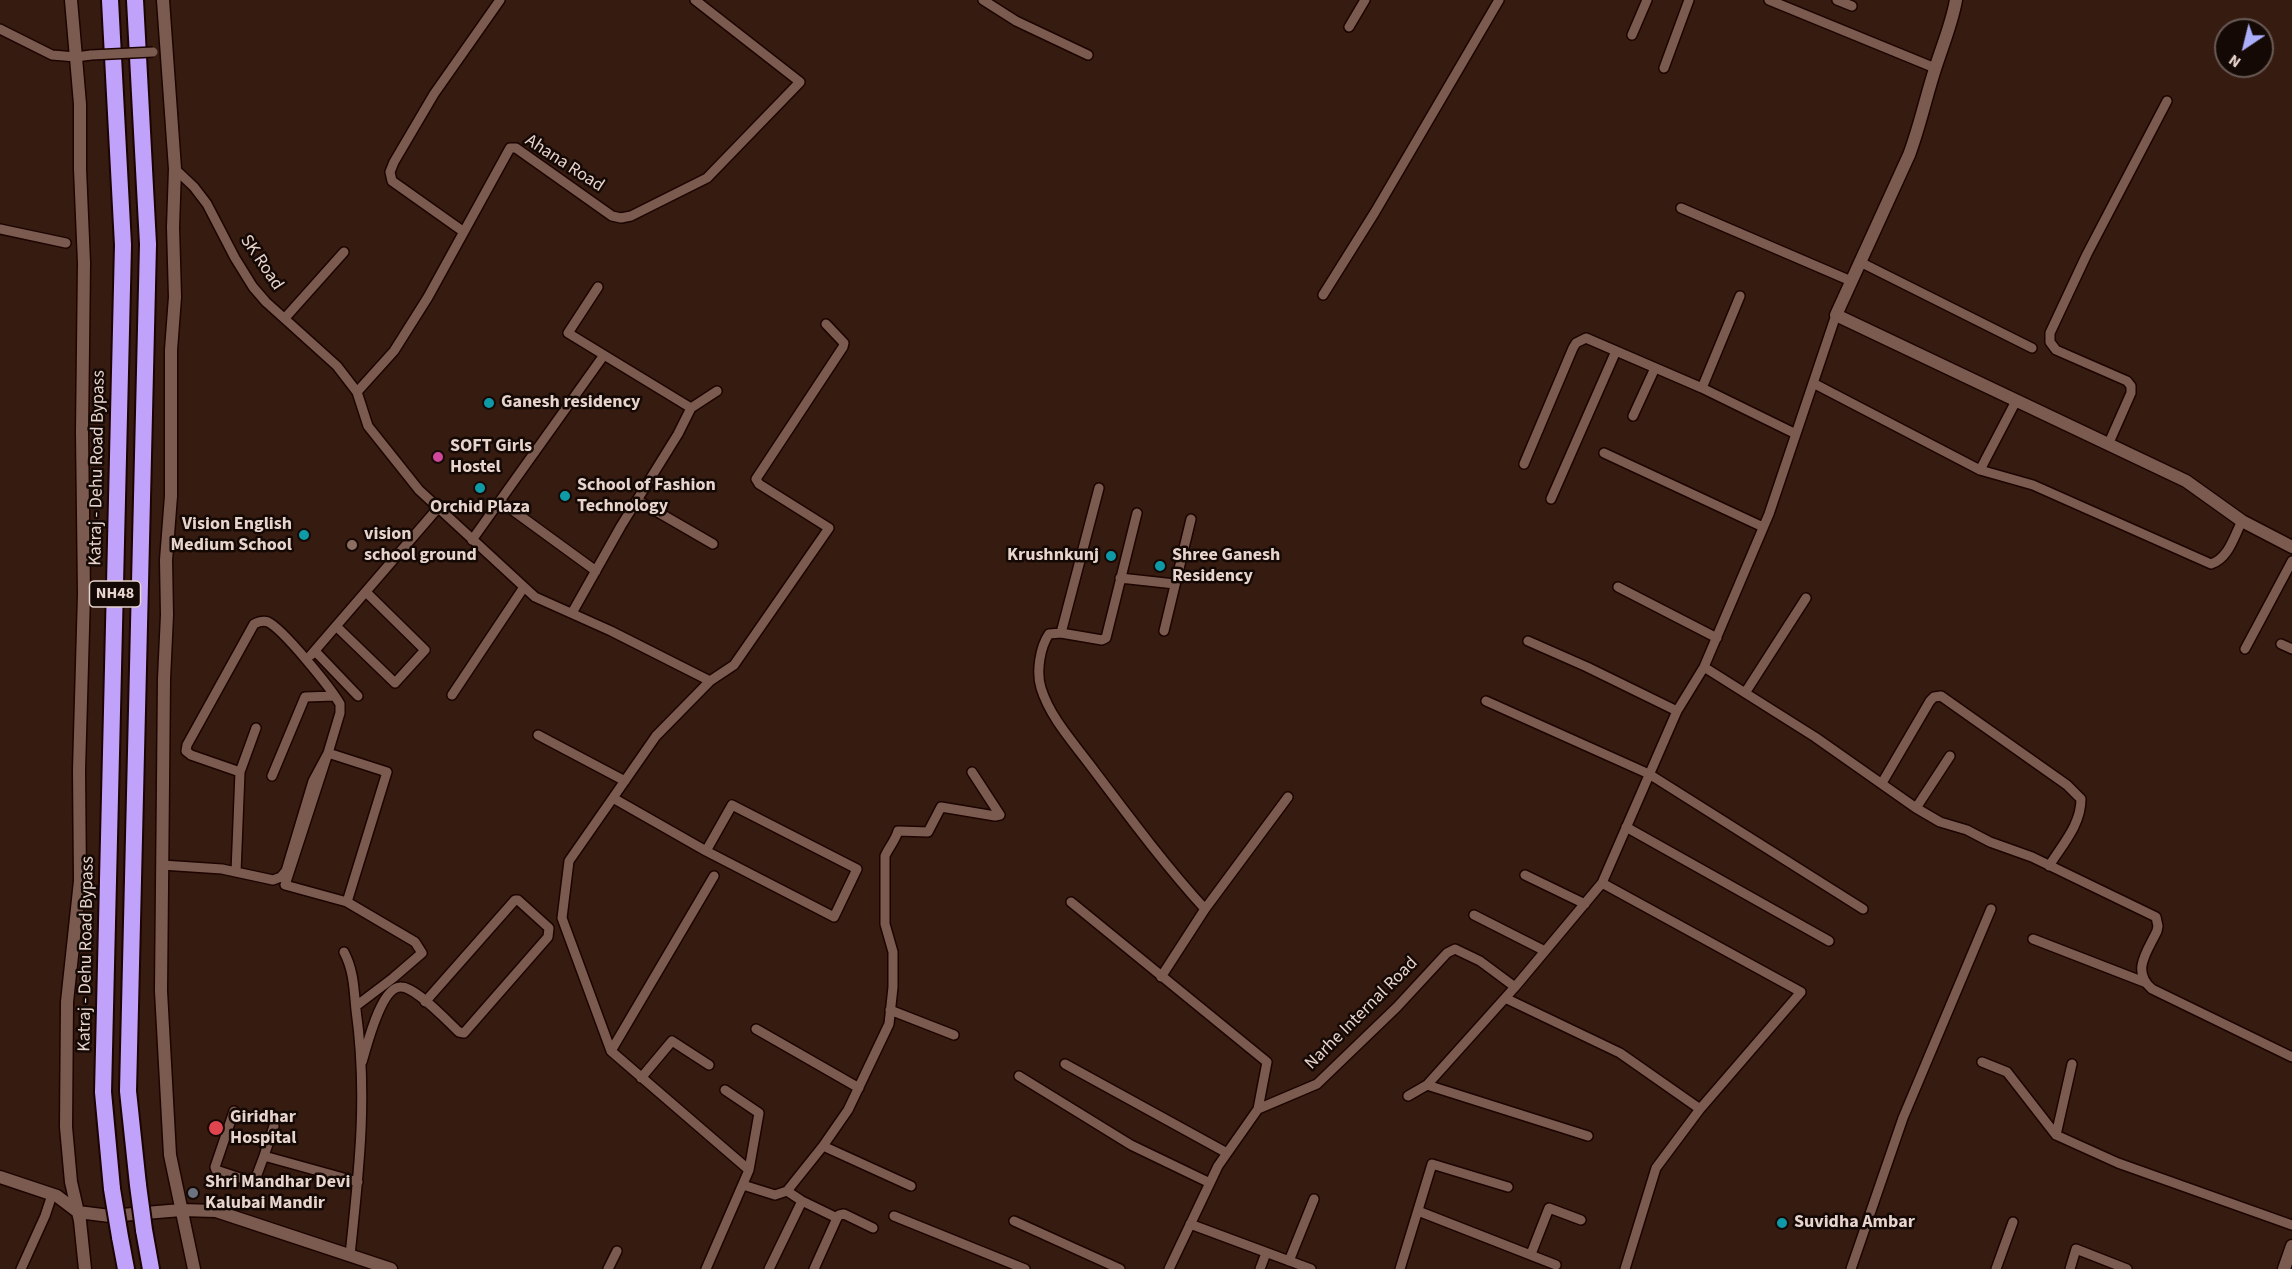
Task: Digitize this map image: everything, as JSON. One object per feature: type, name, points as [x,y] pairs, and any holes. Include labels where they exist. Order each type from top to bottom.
[{"type":"highway","name":"Katraj - Dehu Road Bypass","points":[[110,0],[123,245],[103,1092],[112,1189],[126,1269]]},
{"type":"highway","name":"NH48","points":[[135,0],[148,244],[128,1091],[138,1185],[151,1269]]},
{"type":"street","points":[[71,0],[80,104],[84,263],[82,432],[84,594],[79,770],[80,881],[67,1002],[66,1127],[71,1182],[78,1212],[85,1269]]},
{"type":"street","points":[[163,0],[175,169],[172,227],[175,297],[171,350],[171,496],[166,560],[161,991],[170,1155],[194,1269]]},
{"type":"street","points":[[464,232],[399,187],[392,181],[390,172],[434,94],[500,0]]},
{"type":"street","points":[[983,0],[1016,21],[1088,55]]},
{"type":"street","points":[[1349,27],[1365,0]]},
{"type":"street","points":[[1323,295],[1375,212],[1499,0]]},
{"type":"street","points":[[1632,35],[1647,0]]},
{"type":"street","points":[[1664,68],[1689,0]]},
{"type":"street","points":[[1769,0],[1935,68]]},
{"type":"street","points":[[1837,0],[1852,6]]},
{"type":"street","points":[[1408,1096],[1427,1085],[1515,987],[1602,883],[1677,711],[1704,667],[1763,527],[1797,434],[1836,315],[1918,132],[1935,68],[1954,14],[1956,0]]},
{"type":"street","name":"Ahana Road","points":[[357,392],[394,351],[510,148],[516,148],[612,216],[621,218],[631,216],[707,178],[800,82],[702,2]]},
{"type":"street","points":[[0,29],[52,55],[76,57],[168,51]]},
{"type":"street","points":[[2108,445],[2131,393],[2131,386],[2127,381],[2056,350],[2050,342],[2050,333],[2087,254],[2167,100]]},
{"type":"street","name":"SK Road","points":[[175,169],[194,187],[207,204],[234,258],[253,287],[266,302],[337,366],[357,392],[368,426],[419,490],[535,597],[710,681]]},
{"type":"street","points":[[1681,208],[1851,281]]},
{"type":"street","points":[[0,229],[66,243]]},
{"type":"street","points":[[285,318],[344,252]]},
{"type":"street","points":[[1860,262],[2032,348]]},
{"type":"street","points":[[598,287],[568,333],[691,408]]},
{"type":"street","points":[[1702,388],[1740,296]]},
{"type":"street","points":[[1836,315],[2186,481],[2242,521],[2292,547]]},
{"type":"street","points":[[749,1170],[611,1051],[562,918],[569,861],[656,736],[710,681],[734,665],[829,528],[759,484],[756,479],[843,347],[842,341],[826,324]]},
{"type":"street","points":[[1524,464],[1576,343],[1586,338],[1702,388],[1797,434]]},
{"type":"street","points":[[1551,499],[1616,351]]},
{"type":"street","points":[[472,540],[604,355]]},
{"type":"street","points":[[1633,416],[1655,368]]},
{"type":"street","points":[[1813,383],[1980,470],[2033,485],[2211,564],[2219,561],[2225,555],[2242,521]]},
{"type":"street","points":[[572,613],[678,434],[691,408],[717,391]]},
{"type":"street","points":[[1980,470],[2016,401]]},
{"type":"street","points":[[1604,453],[1763,527]]},
{"type":"street","points":[[1061,633],[1098,488]]},
{"type":"street","points":[[500,501],[596,571]]},
{"type":"street","points":[[637,501],[713,544]]},
{"type":"street","points":[[358,696],[313,653],[438,508]]},
{"type":"street","points":[[1137,513],[1106,638],[1102,640],[1061,633],[1049,634],[1045,641],[1040,666],[1040,686],[1056,720],[1133,822],[1205,909]]},
{"type":"street","points":[[1164,631],[1191,519]]},
{"type":"street","points":[[2245,649],[2292,561]]},
{"type":"street","points":[[1120,578],[1175,584]]},
{"type":"street","points":[[452,695],[524,587]]},
{"type":"street","points":[[1618,587],[1717,638]]},
{"type":"street","points":[[336,626],[395,683],[425,650],[366,592]]},
{"type":"street","points":[[1745,693],[1806,598]]},
{"type":"street","points":[[240,772],[190,755],[186,751],[187,745],[254,624],[261,621],[268,622],[293,644],[340,704],[340,713],[328,753],[285,885],[347,902],[415,942],[422,953],[356,1006]]},
{"type":"street","points":[[1528,641],[1677,711]]},
{"type":"street","points":[[2282,644],[2292,650]]},
{"type":"street","points":[[1704,667],[1940,822],[1967,830],[1990,842],[2032,857],[2156,917],[2157,931],[2140,970],[2144,982]]},
{"type":"street","points":[[272,776],[305,697],[335,696]]},
{"type":"street","points":[[1882,783],[1930,701],[1934,697],[1941,696],[2067,785],[2080,800],[2081,809],[2077,821],[2049,866]]},
{"type":"street","points":[[1486,701],[1649,774],[1863,909]]},
{"type":"street","points":[[236,872],[240,772],[256,728]]},
{"type":"street","points":[[538,735],[625,781]]},
{"type":"street","points":[[162,865],[236,872],[273,880],[281,877],[286,871],[313,781],[328,753]]},
{"type":"street","points":[[328,753],[387,772],[347,902]]},
{"type":"street","points":[[1916,808],[1950,756]]},
{"type":"street","points":[[742,1185],[775,1195],[786,1191],[823,1146],[848,1110],[889,1024],[893,987],[893,952],[885,924],[885,856],[893,845],[898,831],[928,832],[941,807],[1000,815],[972,772]]},
{"type":"street","points":[[1161,977],[1205,909],[1288,797]]},
{"type":"street","points":[[613,798],[706,850],[834,917],[857,869],[732,805],[706,850]]},
{"type":"street","points":[[1626,827],[1829,941]]},
{"type":"street","points":[[1525,875],[1585,903]]},
{"type":"street","points":[[611,1051],[714,876]]},
{"type":"street","points":[[1602,883],[1801,992],[1700,1109],[1656,1168],[1625,1269]]},
{"type":"street","points":[[362,1062],[382,1003],[392,990],[398,986],[404,987],[459,1032],[464,1033],[548,937],[549,928],[518,900],[514,900],[425,1002]]},
{"type":"street","points":[[1071,902],[1267,1062],[1257,1109],[1210,1183],[1169,1269]]},
{"type":"street","points":[[1851,1269],[1903,1118],[1991,909]]},
{"type":"street","points":[[1474,915],[1545,951]]},
{"type":"street","points":[[2033,939],[2144,982],[2151,989],[2292,1057]]},
{"type":"street","name":"Narhe Internal Road","points":[[1257,1109],[1317,1084],[1397,1007],[1447,953],[1455,949],[1480,961],[1515,987]]},
{"type":"street","points":[[344,952],[350,964],[362,1062],[362,1144],[350,1255]]},
{"type":"street","points":[[1505,998],[1620,1053],[1700,1109]]},
{"type":"street","points":[[890,1010],[954,1035]]},
{"type":"street","points":[[756,1029],[859,1088]]},
{"type":"street","points":[[641,1078],[672,1041],[709,1065]]},
{"type":"street","points":[[1982,1062],[2007,1072],[2056,1135],[2118,1163],[2292,1226]]},
{"type":"street","points":[[1065,1064],[1227,1153]]},
{"type":"street","points":[[2056,1135],[2072,1064]]},
{"type":"street","points":[[1019,1076],[1131,1145],[1210,1183]]},
{"type":"street","points":[[1427,1085],[1588,1136]]},
{"type":"street","points":[[706,1269],[749,1170],[759,1113],[725,1090]]},
{"type":"street","points":[[234,1111],[214,1167],[216,1170],[254,1182],[274,1126]]},
{"type":"street","points":[[823,1146],[911,1186]]},
{"type":"street","points":[[264,1156],[358,1182]]},
{"type":"street","points":[[1400,1269],[1432,1164],[1508,1187]]},
{"type":"street","points":[[0,1177],[52,1195],[78,1212],[110,1216],[181,1210],[216,1210],[391,1269]]},
{"type":"street","points":[[786,1191],[837,1218]]},
{"type":"street","points":[[21,1269],[52,1195]]},
{"type":"street","points":[[1289,1261],[1314,1199]]},
{"type":"street","points":[[769,1269],[802,1201]]},
{"type":"street","points":[[1531,1254],[1549,1208],[1581,1220]]},
{"type":"street","points":[[1418,1211],[1556,1264]]},
{"type":"street","points":[[814,1269],[839,1215],[844,1214],[873,1228]]},
{"type":"street","points":[[894,1216],[1025,1269]]},
{"type":"street","points":[[1014,1221],[1120,1269]]},
{"type":"street","points":[[1996,1269],[2013,1222]]},
{"type":"street","points":[[1190,1224],[1311,1269]]},
{"type":"street","points":[[2284,1269],[2292,1246]]},
{"type":"street","points":[[2070,1269],[2076,1249],[2127,1269]]},
{"type":"street","points":[[608,1269],[617,1251]]},
{"type":"street","points":[[1260,1269],[1266,1253]]},
{"type":"place","name":"Ganesh residency","points":[[489,403]]},
{"type":"place","name":"SOFT Girls Hostel","points":[[438,457]]},
{"type":"place","name":"Orchid Plaza","points":[[480,488]]},
{"type":"place","name":"School of Fashion Technology","points":[[565,496]]},
{"type":"place","name":"Vision English Medium School","points":[[304,535]]},
{"type":"place","name":"vision school ground","points":[[352,545]]},
{"type":"place","name":"Krushnkunj","points":[[1111,556]]},
{"type":"place","name":"Shree Ganesh Residency","points":[[1160,566]]},
{"type":"place","name":"Giridhar Hospital","points":[[216,1128]]},
{"type":"place","name":"Shri Mandhar Devi Kalubai Mandir","points":[[193,1193]]},
{"type":"place","name":"Suvidha Ambar","points":[[1782,1223]]}]
